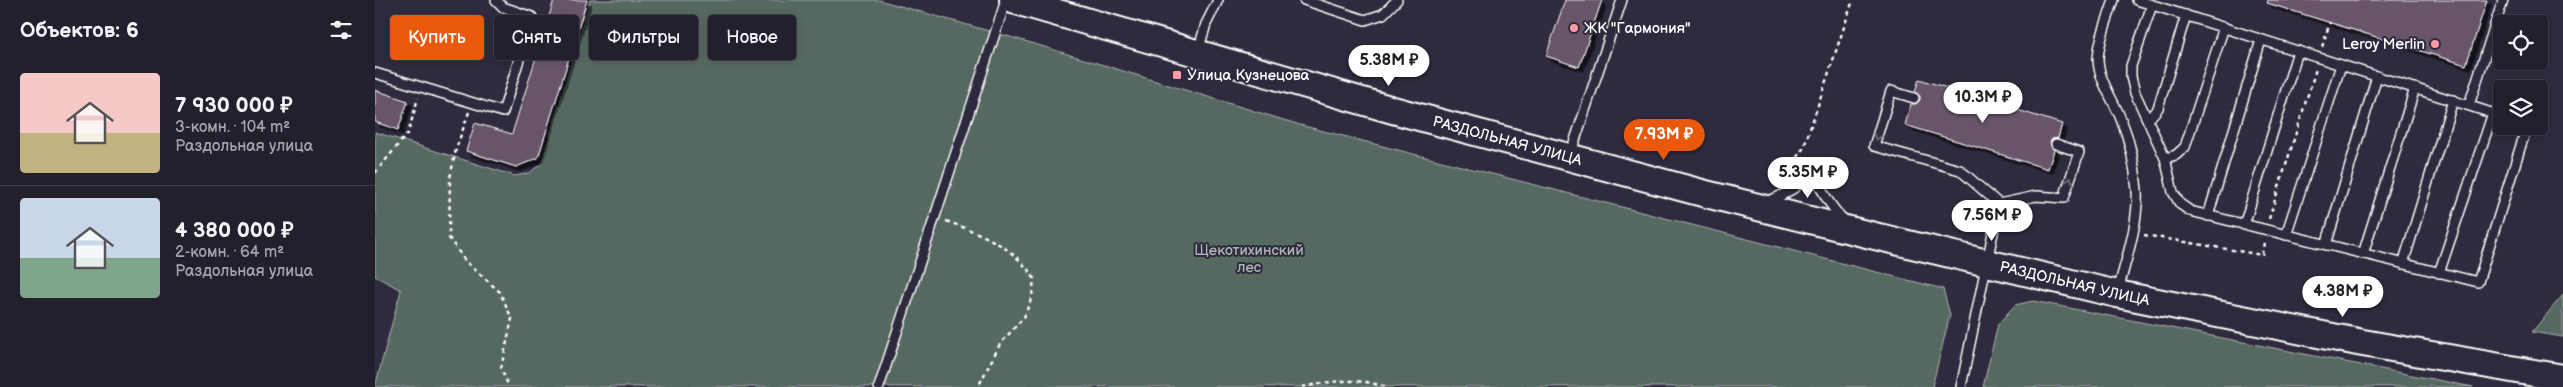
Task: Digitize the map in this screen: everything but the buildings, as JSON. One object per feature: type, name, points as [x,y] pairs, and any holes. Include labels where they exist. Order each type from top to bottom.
[{"type":"main road","name":"РАЗДОЛЬНАЯ УЛИЦА","points":[[1013,0],[1197,54],[1570,157],[1748,205],[1858,232],[2117,294],[2363,343],[2563,378]]},
{"type":"lane","points":[[375,73],[503,112],[532,17],[503,7],[496,0]]},
{"type":"lane","points":[[879,387],[937,218],[1006,0]]},
{"type":"lane","points":[[1197,54],[1206,24],[1218,0]]},
{"type":"lane","points":[[1305,0],[1365,20],[1383,14],[1397,0]]},
{"type":"lane","points":[[1570,157],[1622,0]]},
{"type":"lane","points":[[2114,0],[2101,39],[2098,59],[2101,73],[2122,122],[2132,156],[2137,191],[2133,232],[2117,294]]},
{"type":"lane","points":[[2137,0],[2493,113]]},
{"type":"lane","points":[[2469,106],[2503,0]]},
{"type":"lane","points":[[2152,5],[2131,66],[2131,77],[2135,94],[2165,158],[2173,192],[2180,204],[2190,211],[2479,282],[2524,135]]},
{"type":"lane","points":[[2148,120],[2158,108],[2185,16]]},
{"type":"lane","points":[[2165,158],[2176,155],[2185,147],[2224,28]]},
{"type":"lane","points":[[2208,216],[2261,40]]},
{"type":"lane","points":[[2244,225],[2298,51]]},
{"type":"lane","points":[[2286,235],[2341,65]]},
{"type":"lane","points":[[2326,245],[2377,76]]},
{"type":"lane","points":[[2363,254],[2415,88]]},
{"type":"lane","points":[[1914,98],[1891,90],[1874,146],[1960,170],[1999,204]]},
{"type":"lane","points":[[2403,264],[2453,100]]},
{"type":"lane","points":[[2439,273],[2493,125]]},
{"type":"lane","points":[[1999,204],[2035,196],[2064,198],[2079,152],[2056,144]]},
{"type":"lane","points":[[1748,205],[1768,201],[1789,193],[1802,184],[1814,171],[1820,188],[1830,205],[1858,232]]},
{"type":"lane","points":[[1961,387],[1979,310],[1999,204]]},
{"type":"path","points":[[1792,164],[1804,147],[1853,0]]},
{"type":"path","points":[[375,173],[409,134],[421,87]]},
{"type":"path","points":[[472,102],[456,150],[450,178],[449,238],[466,262],[501,292],[513,319],[501,368],[509,387]]},
{"type":"path","points":[[937,218],[984,235],[1022,260],[1034,278],[1032,297],[1024,318],[1000,344],[978,387]]},
{"type":"path","points":[[1302,387],[1337,379],[1374,383],[1386,387]]},
{"type":"green space","name":"Щекотихинский лес","points":[[590,0],[879,0],[1028,42],[1300,125],[1943,289],[1950,315],[1932,387],[375,387],[401,290],[375,276],[375,132],[515,176],[529,173],[542,163],[572,60],[579,60],[579,37]]},
{"type":"green space","points":[[2563,295],[2563,337],[2532,332]]},
{"type":"green space","points":[[2033,301],[2473,387],[1983,387],[1998,324],[2015,305]]},
{"type":"place","name":"ЖК \"Гармония\"","points":[[1574,28]]},
{"type":"place","name":"Leroy Merlin","points":[[2435,44]]},
{"type":"place","name":"Улица Кузнецова","points":[[1177,75]]}]
